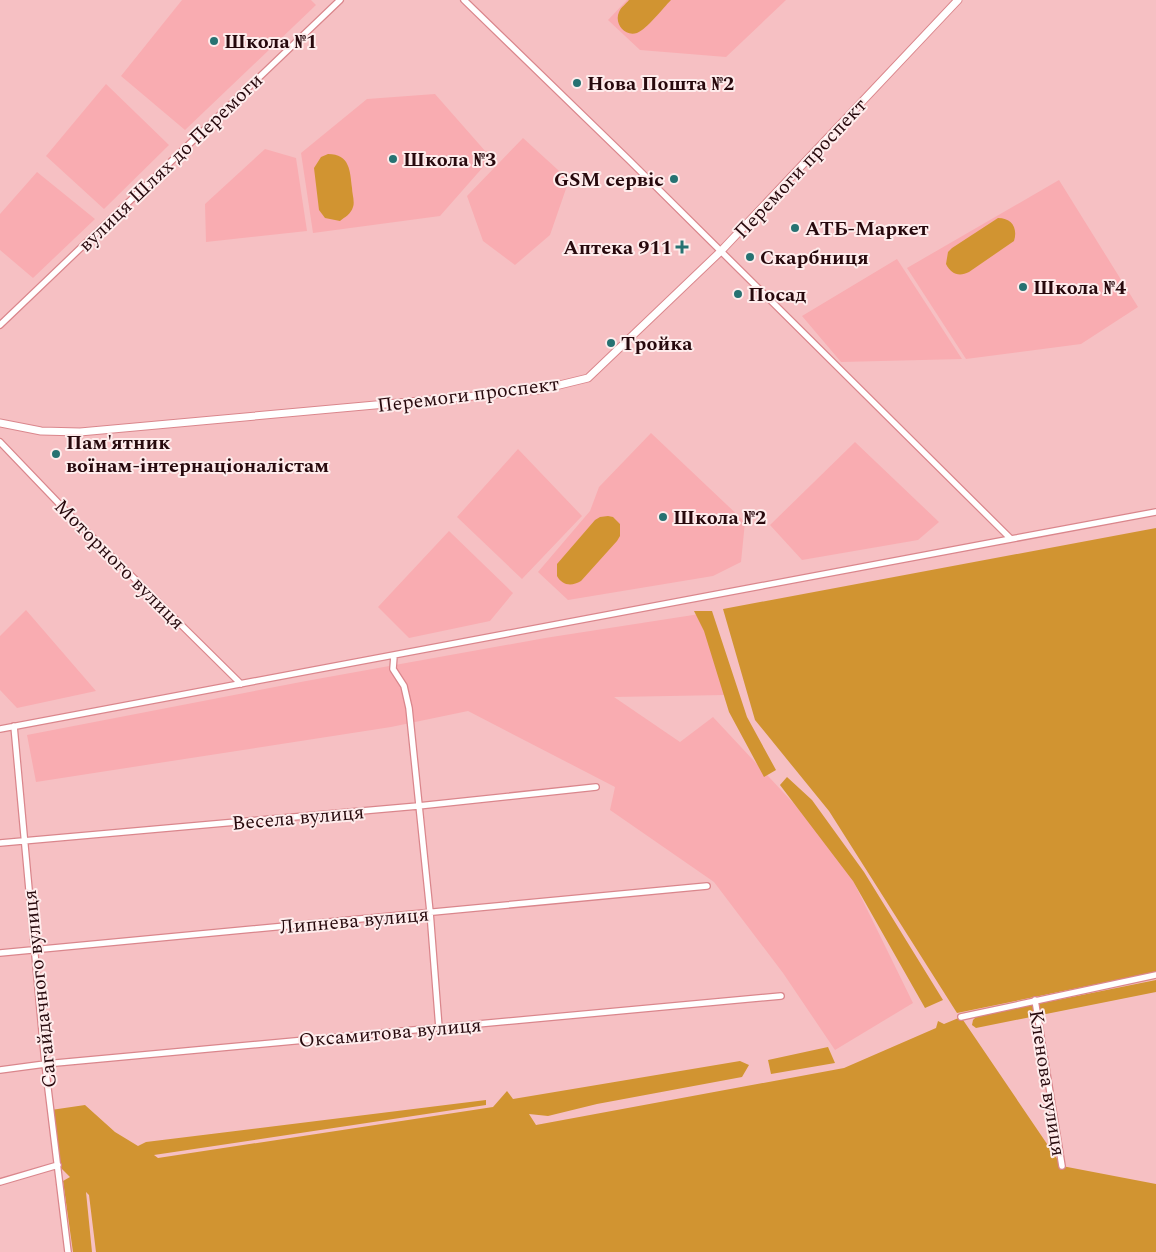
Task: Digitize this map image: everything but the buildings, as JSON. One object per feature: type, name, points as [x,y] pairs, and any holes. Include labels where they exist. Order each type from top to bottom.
[{"type":"street","name":"вулиця Шлях до Перемоги","points":[[0,324],[340,0]]},
{"type":"street","points":[[464,0],[721,251],[1011,539]]},
{"type":"street","name":"Перемоги проспект","points":[[0,423],[41,431],[80,432],[547,388],[588,378],[721,251],[958,0]]},
{"type":"street","name":"Моторного вулиця","points":[[0,442],[241,684]]},
{"type":"street","points":[[0,729],[1156,512]]},
{"type":"street","points":[[394,656],[393,669],[404,686],[409,708],[430,912],[439,1028]]},
{"type":"street","name":"Сагайдачного вулиця","points":[[14,726],[45,1064],[68,1252]]},
{"type":"street","name":"Весела вулиця","points":[[0,843],[418,806],[596,787]]},
{"type":"street","name":"Липнева вулиця","points":[[0,953],[707,886]]},
{"type":"street","points":[[961,1017],[1156,975]]},
{"type":"street","name":"Оксамитова вулиця","points":[[0,1070],[45,1064],[781,996]]},
{"type":"street","name":"Кленова вулиця","points":[[1035,1000],[1062,1166]]},
{"type":"street","points":[[0,1182],[58,1165]]},
{"type":"shaded area","name":"Школа №1","points":[[182,0],[311,0],[316,5],[185,130],[121,76]]},
{"type":"shaded area","points":[[627,0],[786,0],[726,57],[640,50],[608,20]]},
{"type":"shaded area","points":[[629,0],[671,0],[641,31],[632,34],[621,28],[618,20],[620,10]]},
{"type":"shaded area","points":[[106,84],[169,145],[104,209],[46,156]]},
{"type":"shaded area","name":"Школа №3","points":[[435,94],[486,152],[484,166],[440,216],[313,233],[301,153],[367,99]]},
{"type":"shaded area","points":[[523,138],[569,180],[550,235],[515,265],[483,241],[467,196]]},
{"type":"shaded area","points":[[265,149],[296,158],[307,231],[206,242],[205,204]]},
{"type":"shaded area","points":[[328,154],[345,160],[349,170],[354,205],[349,213],[340,221],[325,218],[319,210],[314,168],[321,157]]},
{"type":"shaded area","points":[[37,172],[95,219],[33,278],[0,250],[0,214]]},
{"type":"shaded area","name":"Школа №4","points":[[1059,180],[1138,307],[1081,344],[966,359],[907,268]]},
{"type":"shaded area","points":[[998,218],[1003,218],[1013,225],[1015,232],[1014,241],[965,274],[956,274],[950,270],[946,264],[948,252]]},
{"type":"shaded area","points":[[897,259],[962,359],[841,362],[802,316]]},
{"type":"shaded area","name":"Школа №2","points":[[651,433],[745,522],[741,562],[713,576],[568,600],[538,572],[590,511],[599,487]]},
{"type":"shaded area","points":[[855,442],[939,522],[918,540],[802,560],[770,525]]},
{"type":"shaded area","points":[[518,449],[582,516],[522,579],[457,517]]},
{"type":"shaded area","points":[[608,516],[613,517],[620,524],[620,536],[617,541],[581,581],[570,584],[561,581],[557,576],[557,564],[595,520]]},
{"type":"shaded area","points":[[1156,528],[1156,972],[957,1013],[829,811],[755,720],[723,609]]},
{"type":"shaded area","points":[[449,531],[513,593],[490,621],[409,638],[378,607]]},
{"type":"shaded area","points":[[26,610],[96,691],[17,708],[0,690],[0,636]]},
{"type":"shaded area","points":[[694,611],[712,611],[747,717],[776,770],[764,777],[729,712],[704,631]]},
{"type":"shaded area","points":[[706,613],[725,695],[614,697],[680,742],[713,717],[839,852],[913,1003],[835,1050],[783,973],[714,882],[610,810],[615,787],[468,711],[391,727],[36,782],[27,735],[306,681],[545,638]]},
{"type":"shaded area","points":[[787,777],[812,800],[864,872],[943,1000],[925,1008],[853,881],[780,785]]},
{"type":"shaded area","points":[[1156,980],[1156,992],[976,1028],[972,1025],[973,1020],[977,1016]]},
{"type":"shaded area","points":[[961,1017],[1062,1166],[1156,1184],[1156,1252],[96,1252],[89,1195],[86,1192],[92,1252],[73,1252],[63,1181],[70,1177],[58,1165],[51,1110],[85,1105],[115,1132],[138,1146],[146,1142],[486,1100],[486,1105],[154,1155],[158,1158],[493,1107],[507,1091],[513,1099],[740,1061],[749,1065],[742,1077],[597,1104],[548,1116],[529,1114],[536,1125],[844,1068],[936,1028],[938,1021],[944,1024]]},
{"type":"shaded area","points":[[828,1047],[835,1063],[771,1074],[768,1060]]},
{"type":"place","name":"Школа №1","points":[[214,41]]},
{"type":"place","name":"Нова Пошта №2","points":[[577,83]]},
{"type":"place","name":"Школа №3","points":[[393,159]]},
{"type":"place","name":"GSM сервіс","points":[[674,179]]},
{"type":"place","name":"АТБ-Маркет","points":[[795,228]]},
{"type":"place","name":"Аптека 911","points":[[682,247]]},
{"type":"place","name":"Скарбниця","points":[[750,257]]},
{"type":"place","name":"Школа №4","points":[[1023,287]]},
{"type":"place","name":"Посад","points":[[738,294]]},
{"type":"place","name":"Тройка","points":[[611,343]]},
{"type":"place","name":"Пам'ятник воїнам-інтернаціоналістам","points":[[56,454]]},
{"type":"place","name":"Школа №2","points":[[663,517]]}]
